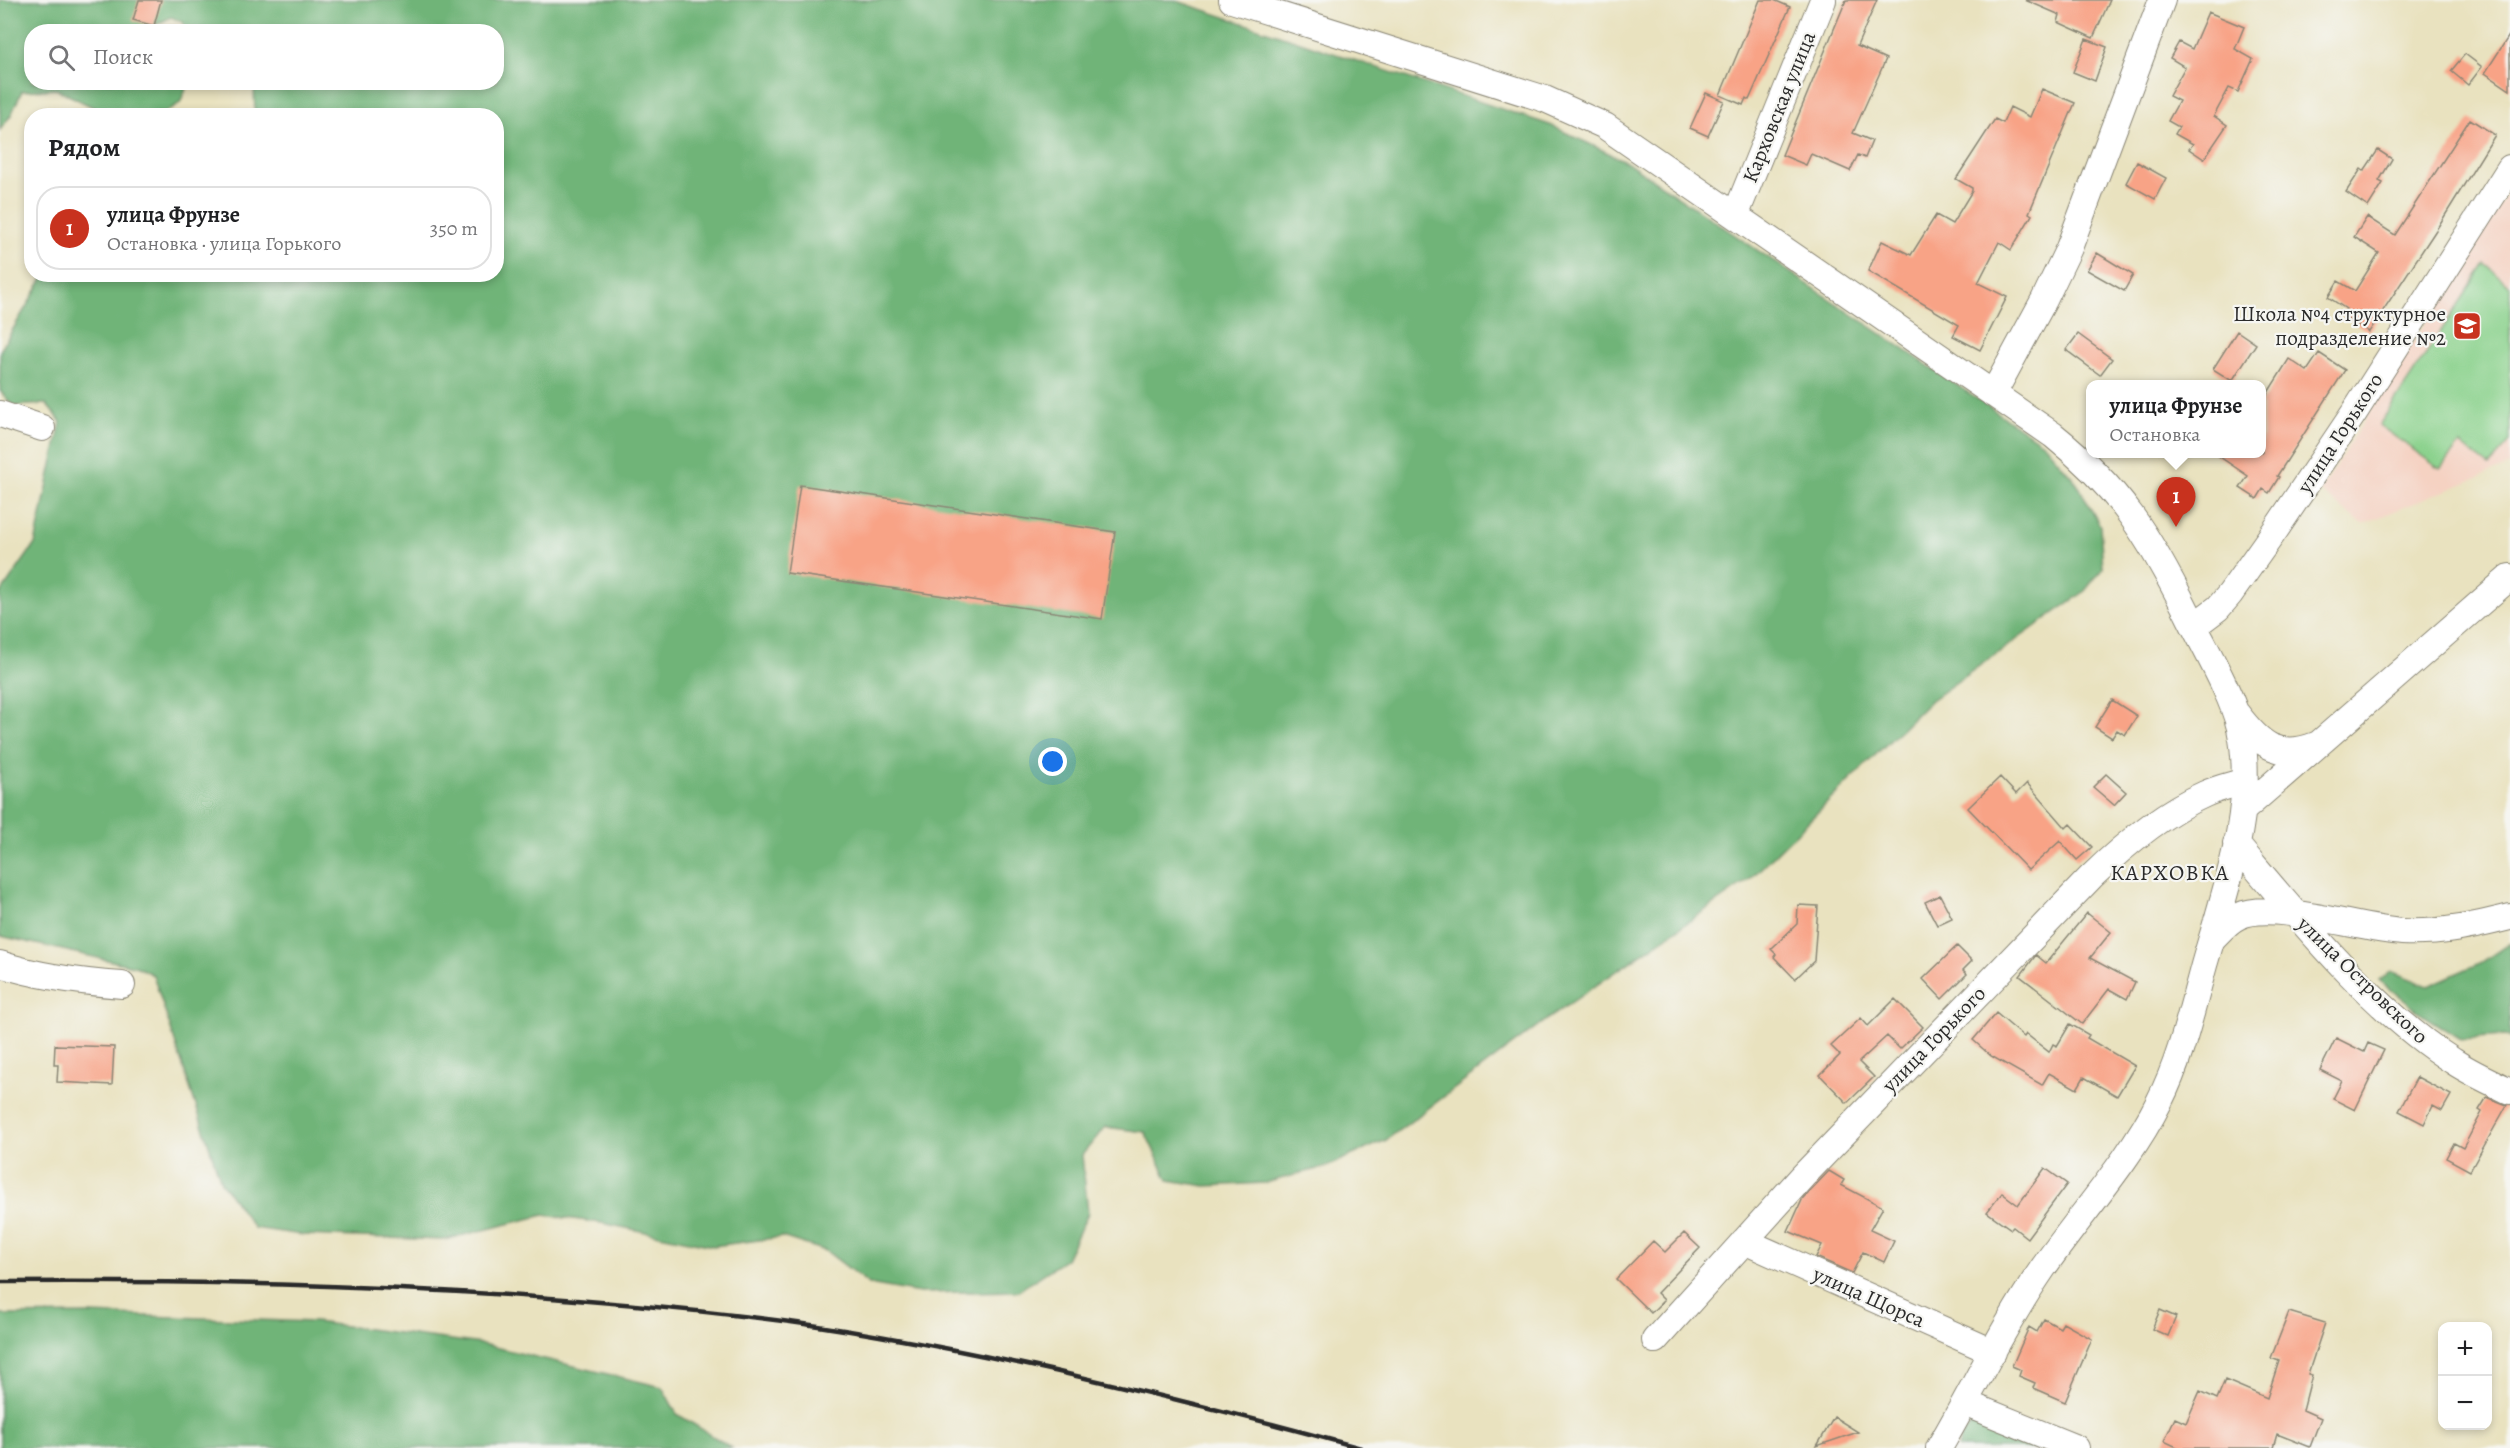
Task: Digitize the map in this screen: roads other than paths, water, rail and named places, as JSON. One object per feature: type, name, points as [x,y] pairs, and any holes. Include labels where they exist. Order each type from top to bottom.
[{"type":"street","points":[[1232,0],[1569,108],[1605,126],[1736,214],[2053,435],[2082,458],[2105,481],[2143,531],[2194,626],[2235,711],[2243,749],[2246,781],[2236,844],[2176,1065],[2158,1105],[2137,1140],[2040,1272],[1939,1448]]},
{"type":"street","name":"Карховская улица","points":[[1736,214],[1823,0]]},
{"type":"street","points":[[1993,393],[2044,300],[2069,248],[2162,0]]},
{"type":"street","name":"улица Горького","points":[[2194,626],[2218,608],[2230,594],[2276,529],[2348,423],[2510,168]]},
{"type":"street","points":[[0,414],[42,428]]},
{"type":"street","points":[[2243,810],[2510,577]]},
{"type":"street","points":[[2235,711],[2256,736],[2279,751],[2291,752],[2319,744]]},
{"type":"street","name":"улица Горького","points":[[1655,1340],[1819,1159],[2118,851],[2140,834],[2197,798],[2246,781]]},
{"type":"street","name":"улица Островского","points":[[2236,844],[2296,915],[2389,1010],[2430,1045],[2453,1061],[2510,1091]]},
{"type":"street","points":[[2212,939],[2225,925],[2240,916],[2270,909],[2372,928],[2423,933],[2452,930],[2510,917]]},
{"type":"street","points":[[0,964],[28,973],[68,981],[122,985]]},
{"type":"street","name":"улица Щорса","points":[[1744,1241],[1993,1352]]},
{"type":"street","points":[[1965,1403],[2076,1448]]},
{"type":"railway","points":[[0,1282],[190,1283],[380,1288],[570,1299],[759,1318],[947,1348],[1022,1364],[1210,1408],[1361,1448]]},
{"type":"place","name":"Школа №4 структурное подразделение №2","points":[[2467,326]]},
{"type":"place","name":"улица Фрунзе","points":[[2176,527]]},
{"type":"district","name":"КАРХОВКА","points":[[2170,872]]}]
